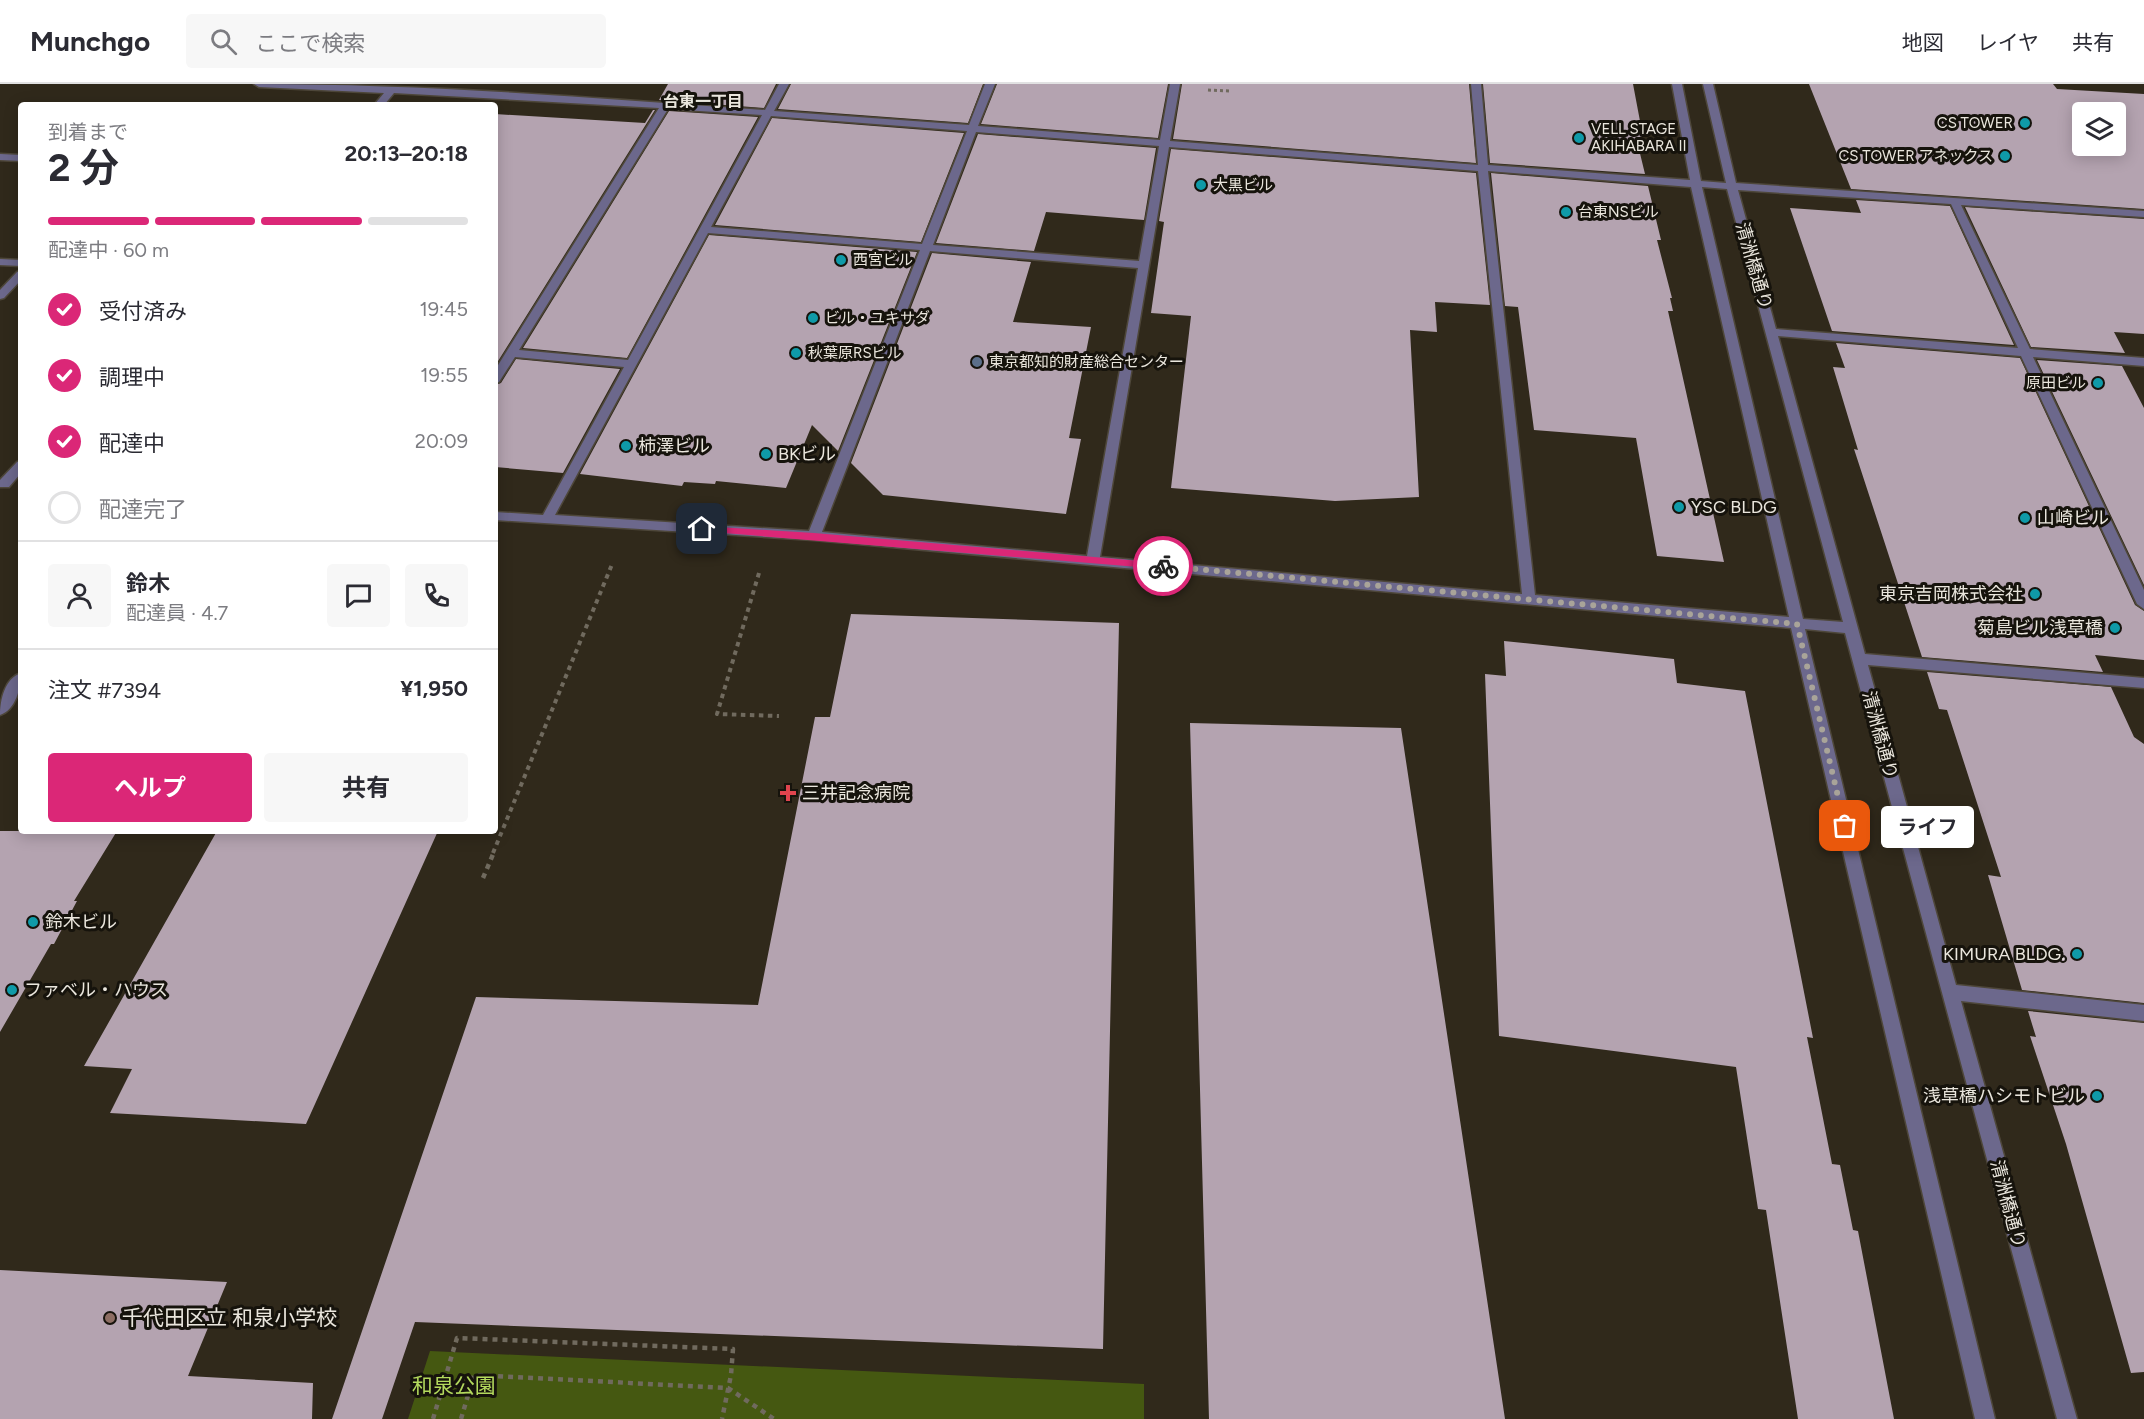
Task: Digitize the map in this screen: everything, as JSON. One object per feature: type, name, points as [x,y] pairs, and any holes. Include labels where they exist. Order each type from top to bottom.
[{"type":"street","points":[[260,84],[543,97],[769,112],[1731,187],[2144,214]]},
{"type":"street","points":[[547,519],[784,84]]},
{"type":"street","points":[[814,536],[990,84]]},
{"type":"street","points":[[1094,560],[1175,84]]},
{"type":"street","points":[[1476,84],[1529,600]]},
{"type":"street","name":"清洲橋通り","points":[[1677,84],[1696,184],[1797,624],[1985,1419]]},
{"type":"street","name":"清洲橋通り","points":[[1708,84],[1731,187],[1773,333],[1859,659],[2067,1419]]},
{"type":"street","points":[[543,97],[551,86]]},
{"type":"street","points":[[381,102],[391,90]]},
{"type":"street","points":[[498,384],[512,352],[665,106]]},
{"type":"street","points":[[0,157],[18,158]]},
{"type":"street","points":[[1955,202],[2144,604]]},
{"type":"street","points":[[704,230],[1143,265]]},
{"type":"street","points":[[0,262],[18,263]]},
{"type":"street","points":[[0,296],[18,277]]},
{"type":"street","points":[[1773,333],[2144,362]]},
{"type":"street","points":[[512,352],[631,364]]},
{"type":"street","points":[[2,484],[18,468]]},
{"type":"street","points":[[2,484],[18,485]]},
{"type":"street","points":[[498,516],[814,536],[1851,628]]},
{"type":"street","points":[[1859,659],[2144,683]]},
{"type":"street","points":[[0,709],[18,682]]},
{"type":"street","points":[[1951,992],[2144,1013]]},
{"type":"path","points":[[483,878],[613,562]]},
{"type":"path","points":[[759,573],[717,714],[778,716]]},
{"type":"path","points":[[433,1419],[457,1338],[733,1348],[732,1376],[722,1419]]},
{"type":"path","points":[[461,1419],[474,1375],[728,1388],[774,1419]]},
{"type":"green space","name":"和泉公園","points":[[430,1351],[1144,1384],[1144,1419],[408,1419]]},
{"type":"building","points":[[668,84],[776,84],[764,108],[659,100]]},
{"type":"building","points":[[791,84],[983,84],[968,123],[778,109]]},
{"type":"building","points":[[997,84],[1168,84],[1158,138],[981,124]]},
{"type":"building","points":[[1182,84],[1469,84],[1476,163],[1173,139]]},
{"type":"building","points":[[1483,84],[1633,84],[1643,137],[1636,137],[1645,174],[1490,163]]},
{"type":"building","points":[[1809,84],[2053,84],[2057,89],[2144,94],[2144,209],[1851,189]]},
{"type":"building","points":[[655,110],[498,361],[498,114],[645,123]]},
{"type":"building","points":[[669,111],[758,117],[627,358],[523,348]]},
{"type":"building","points":[[772,118],[964,133],[921,242],[715,225]]},
{"type":"building","points":[[978,134],[1156,148],[1144,220],[1046,212],[1034,251],[936,243]]},
{"type":"building","points":[[1171,149],[1476,173],[1490,305],[1435,302],[1437,332],[1410,330],[1419,497],[1335,501],[1171,488],[1191,316],[1151,313],[1164,222],[1159,221]]},
{"type":"building","points":[[1491,173],[1648,186],[1661,240],[1657,240],[1672,298],[1670,298],[1673,311],[1668,311],[1724,562],[1657,556],[1636,438],[1534,430],[1518,307],[1505,306]]},
{"type":"building","points":[[1856,200],[1950,206],[2014,345],[1832,331],[1790,208],[1861,213]]},
{"type":"building","points":[[1965,207],[2144,219],[2144,334],[2114,332],[2125,353],[2031,347]]},
{"type":"building","points":[[709,235],[917,252],[838,451],[812,425],[786,488],[716,481],[715,484],[684,482],[682,486],[580,474]]},
{"type":"building","points":[[932,253],[1031,262],[1013,322],[1091,327],[1069,438],[1081,439],[1066,514],[883,495],[851,463]]},
{"type":"building","points":[[1836,343],[2020,358],[2135,605],[2144,611],[2144,660],[2095,655],[2103,672],[1922,657],[1854,449],[1858,450],[1833,367],[1845,368]]},
{"type":"building","points":[[516,359],[620,369],[563,473],[498,467],[498,384],[501,383]]},
{"type":"building","points":[[2037,360],[2122,366],[2144,408],[2144,585]]},
{"type":"building","points":[[851,614],[1119,623],[1103,1349],[415,1322],[382,1419],[332,1419],[476,997],[758,1005],[815,717],[830,717]]},
{"type":"building","points":[[1504,641],[1674,659],[1677,683],[1745,691],[1813,1038],[1807,1037],[1832,1164],[1840,1165],[1853,1230],[1858,1231],[1894,1419],[1798,1419],[1766,1210],[1758,1209],[1736,1067],[1499,1036],[1485,674],[1506,676]]},
{"type":"building","points":[[1927,672],[2111,687],[2134,737],[2144,744],[2144,1003],[2022,990],[1988,875],[2001,877],[1947,710],[1939,709]]},
{"type":"building","points":[[1190,723],[1401,728],[1505,1419],[1209,1419]]},
{"type":"building","points":[[0,831],[18,831],[18,834],[115,834],[74,901],[77,901],[54,944],[51,944],[0,1032]]},
{"type":"building","points":[[215,834],[437,834],[306,1124],[110,1113],[132,1069],[84,1066]]},
{"type":"building","points":[[2028,1011],[2144,1023],[2144,1372],[2131,1373],[2066,1144],[2030,1036],[2036,1037]]},
{"type":"building","name":"千代田区立 和泉小学校","points":[[0,1270],[227,1282],[188,1376],[313,1383],[312,1419],[0,1419]]},
{"type":"way so far","points":[[1163,566],[1797,624],[1845,826]]},
{"type":"place","name":"CS TOWER","points":[[2025,123]]},
{"type":"place","name":"VELL STAGE AKIHABARA II","points":[[1579,138]]},
{"type":"place","name":"CS TOWER アネックス","points":[[2005,156]]},
{"type":"place","name":"大黒ビル","points":[[1201,185]]},
{"type":"place","name":"台東NSビル","points":[[1566,212]]},
{"type":"place","name":"西宮ビル","points":[[841,260]]},
{"type":"place","name":"ビル・ユキサダ","points":[[813,318]]},
{"type":"place","name":"秋葉原RSビル","points":[[796,353]]},
{"type":"place","name":"東京都知的財産総合センター","points":[[977,362]]},
{"type":"place","name":"原田ビル","points":[[2098,383]]},
{"type":"place","name":"柿澤ビル","points":[[626,446]]},
{"type":"place","name":"BKビル","points":[[766,454]]},
{"type":"place","name":"YSC BLDG","points":[[1679,507]]},
{"type":"place","name":"山崎ビル","points":[[2025,518]]},
{"type":"place","name":"東京吉岡株式会社","points":[[2035,594]]},
{"type":"place","name":"菊島ビル浅草橋","points":[[2115,628]]},
{"type":"place","name":"三井記念病院","points":[[788,793]]},
{"type":"place","name":"ライフ","points":[[1845,826]]},
{"type":"place","name":"鈴木ビル","points":[[33,922]]},
{"type":"place","name":"KIMURA BLDG.","points":[[2077,954]]},
{"type":"place","name":"ファベル・ハウス","points":[[12,990]]},
{"type":"place","name":"浅草橋ハシモトビル","points":[[2097,1096]]},
{"type":"place","name":"千代田区立 和泉小学校","points":[[110,1318]]},
{"type":"district","name":"台東一丁目","points":[[703,101]]},
{"type":"route","points":[[702,529],[814,536],[1163,566]]}]
